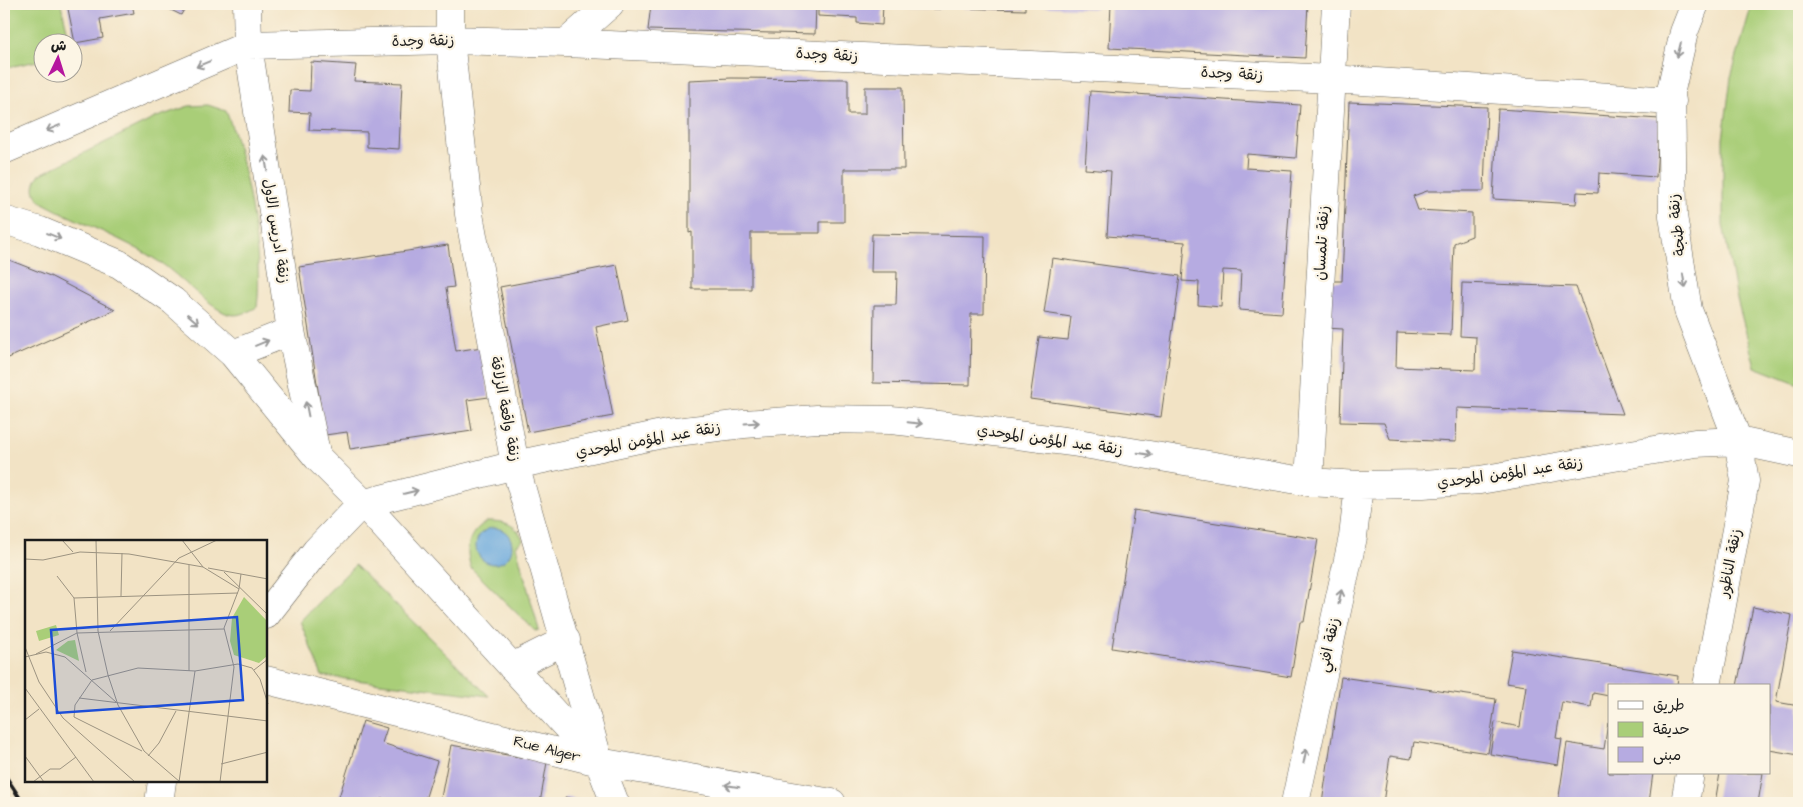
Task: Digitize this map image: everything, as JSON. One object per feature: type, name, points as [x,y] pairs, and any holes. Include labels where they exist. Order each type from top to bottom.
[{"type":"street","name":"زنقة ادريس الاول","points":[[247,4],[248,45],[291,331],[317,457]]},
{"type":"street","name":"زنقة واقعة الزلاقة","points":[[450,4],[450,40],[468,214],[515,465],[599,762],[615,803]]},
{"type":"street","points":[[566,43],[610,4]]},
{"type":"street","name":"زنقة تلمسان","points":[[1309,482],[1336,4]]},
{"type":"street","name":"زنقة طنجة","points":[[1695,4],[1678,54],[1672,101],[1673,216],[1688,310],[1738,441]]},
{"type":"street","name":"زنقة وجدة","points":[[4,150],[248,45],[450,40],[566,43],[1331,79],[1672,101]]},
{"type":"street","points":[[5,217],[119,264],[172,301],[233,354],[317,457],[364,504],[599,762]]},
{"type":"street","points":[[233,354],[291,331]]},
{"type":"street","name":"زنقة عبد المؤمن الموحدي","points":[[364,504],[515,465],[667,433],[744,424],[817,419],[882,420],[1009,432],[1309,482],[1359,485],[1423,484],[1480,480],[1695,443],[1738,441],[1799,454]]},
{"type":"street","name":"زنقة الناظور","points":[[1707,684],[1745,481],[1738,441]]},
{"type":"street","name":"زنقة افني","points":[[1295,803],[1353,537],[1359,485]]},
{"type":"street","points":[[268,612],[316,551],[361,504],[364,504]]},
{"type":"street","points":[[512,667],[566,640]]},
{"type":"street","name":"Rue Alger","points":[[268,680],[599,762],[832,803]]},
{"type":"street","points":[[1685,803],[1690,774]]},
{"type":"street","points":[[159,803],[162,782]]},
{"type":"green space","points":[[4,4],[61,4],[68,32],[32,32],[32,62],[4,68]]},
{"type":"green space","points":[[1752,4],[1799,4],[1799,384],[1755,367],[1737,299],[1723,224],[1723,139],[1731,77]]},
{"type":"green space","points":[[208,105],[226,111],[240,154],[251,208],[258,262],[257,307],[240,314],[232,315],[220,310],[161,263],[147,254],[43,203],[34,190],[39,175],[157,117],[189,106]]},
{"type":"green space","points":[[488,521],[509,524],[517,530],[523,540],[516,546],[539,630],[535,631],[471,568],[468,553],[470,540],[476,530]]},
{"type":"green space","points":[[355,565],[489,696],[322,676],[300,621]]},
{"type":"water","points":[[494,528],[507,533],[512,546],[507,559],[494,564],[481,559],[476,546],[481,533]]},
{"type":"building","points":[[67,4],[132,4],[134,13],[100,19],[103,38],[82,42],[82,32],[73,32]]},
{"type":"building","points":[[159,4],[187,4],[181,15]]},
{"type":"building","points":[[651,4],[816,4],[815,34],[648,30]]},
{"type":"building","points":[[818,4],[883,4],[882,25],[857,23],[857,18],[818,16]]},
{"type":"building","points":[[894,4],[941,4],[940,9],[894,8]]},
{"type":"building","points":[[958,4],[1025,4],[1025,10],[958,8]]},
{"type":"building","points":[[1029,4],[1097,4],[1097,9],[1029,6]]},
{"type":"building","points":[[1111,4],[1308,4],[1305,58],[1109,48]]},
{"type":"building","points":[[311,62],[356,65],[354,81],[402,83],[399,149],[367,147],[367,132],[309,130],[310,113],[289,112],[290,90],[310,91]]},
{"type":"building","points":[[731,78],[848,79],[848,114],[865,114],[865,87],[903,87],[904,169],[844,169],[844,222],[820,222],[820,233],[751,233],[751,289],[692,289],[692,232],[689,233],[689,80]]},
{"type":"building","points":[[1090,91],[1300,105],[1296,158],[1247,154],[1246,168],[1292,171],[1282,313],[1239,310],[1241,271],[1223,270],[1221,307],[1198,305],[1199,282],[1182,281],[1185,242],[1107,236],[1111,171],[1085,169]]},
{"type":"building","points":[[1349,102],[1487,107],[1484,191],[1427,191],[1413,196],[1418,210],[1472,213],[1472,236],[1454,243],[1451,335],[1397,333],[1396,367],[1475,370],[1476,337],[1460,336],[1462,283],[1576,287],[1623,414],[1457,408],[1456,442],[1390,439],[1384,423],[1340,422],[1343,329],[1325,328],[1327,281],[1342,281]]},
{"type":"building","points":[[1498,109],[1660,119],[1656,177],[1599,173],[1598,193],[1577,192],[1576,204],[1493,199]]},
{"type":"building","points":[[872,234],[985,236],[984,314],[971,314],[970,385],[873,383],[874,305],[896,305],[897,272],[871,272]]},
{"type":"building","points":[[448,245],[454,287],[446,288],[456,351],[482,347],[489,397],[467,400],[472,431],[350,449],[347,432],[325,435],[299,267]]},
{"type":"building","points":[[4,258],[50,276],[115,310],[4,360]]},
{"type":"building","points":[[1052,258],[1180,276],[1161,417],[1030,399],[1039,337],[1068,340],[1071,317],[1044,313]]},
{"type":"building","points":[[617,265],[628,320],[596,327],[613,416],[528,432],[500,287]]},
{"type":"building","points":[[1134,510],[1318,539],[1304,622],[1300,622],[1291,677],[1112,648]]},
{"type":"building","points":[[1753,607],[1792,615],[1776,702],[1799,706],[1799,755],[1770,750],[1770,684],[1737,684]]},
{"type":"building","points":[[1512,650],[1678,676],[1677,684],[1608,684],[1608,696],[1593,693],[1591,707],[1562,702],[1556,738],[1562,739],[1558,765],[1490,754],[1495,722],[1520,727],[1526,686],[1506,683]]},
{"type":"building","points":[[1341,677],[1496,699],[1488,753],[1414,742],[1411,759],[1390,756],[1383,803],[1322,803]]},
{"type":"building","points":[[363,721],[387,728],[382,743],[437,761],[424,803],[398,803],[382,798],[381,803],[337,803]]},
{"type":"building","points":[[1608,723],[1608,774],[1653,774],[1649,803],[1558,803],[1567,743],[1604,749]]},
{"type":"building","points":[[451,745],[547,762],[540,803],[440,803]]},
{"type":"building","points":[[1720,774],[1763,774],[1758,803],[1715,803]]},
{"type":"building","points":[[565,797],[590,802],[590,803],[564,803]]},
{"type":"railway","points":[[4,774],[23,803]]}]
